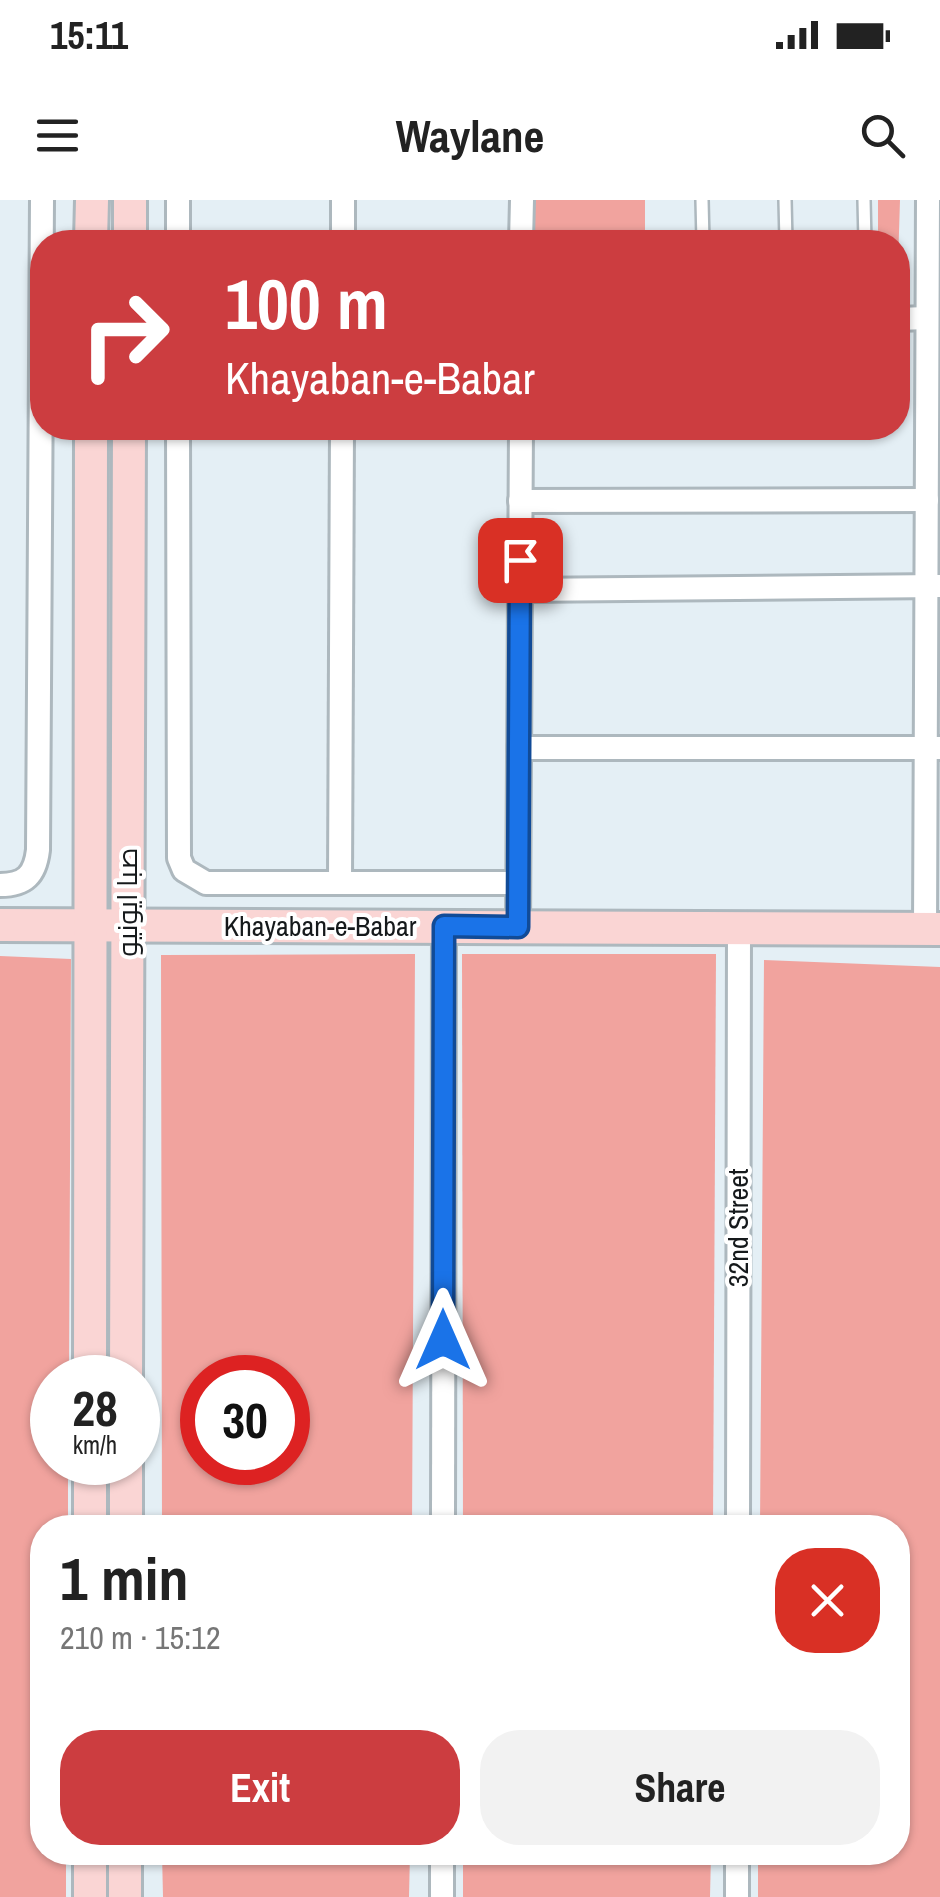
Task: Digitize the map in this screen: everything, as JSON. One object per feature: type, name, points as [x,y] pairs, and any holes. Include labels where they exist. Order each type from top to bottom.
[{"type":"main road","points":[[92,200],[92,230]]},
{"type":"main road","points":[[130,200],[130,230]]},
{"type":"main road","name":"صبا ایونیو","points":[[90,1355],[91,440]]},
{"type":"main road","name":"صبا ایونیو","points":[[126,1355],[129,440]]},
{"type":"main road","name":"Khayaban-e-Babar","points":[[0,926],[933,930]]},
{"type":"main road","points":[[90,1485],[90,1515]]},
{"type":"main road","points":[[126,1485],[126,1515]]},
{"type":"main road","points":[[90,1865],[90,1897]]},
{"type":"main road","points":[[125,1865],[125,1897]]},
{"type":"street","points":[[42,200],[42,230]]},
{"type":"street","points":[[178,200],[178,230]]},
{"type":"street","points":[[342,230],[343,200]]},
{"type":"street","points":[[522,200],[522,230]]},
{"type":"street","points":[[928,200],[934,265],[928,318],[934,426],[927,500],[933,586],[933,930]]},
{"type":"street","points":[[910,319],[928,318]]},
{"type":"street","points":[[0,885],[26,880],[33,873],[38,850],[41,440]]},
{"type":"street","points":[[178,440],[179,858],[184,870],[206,884],[518,884]]},
{"type":"street","points":[[340,881],[342,440]]},
{"type":"street","points":[[518,927],[520,440]]},
{"type":"street","points":[[520,502],[927,500]]},
{"type":"street","points":[[520,590],[933,586]]},
{"type":"street","points":[[519,748],[933,748]]},
{"type":"street","points":[[443,1515],[444,926]]},
{"type":"street","name":"32nd Street","points":[[738,1515],[739,930]]},
{"type":"street","points":[[442,1865],[442,1897]]},
{"type":"street","points":[[737,1865],[737,1897]]},
{"type":"lane","points":[[702,200],[702,230]]},
{"type":"lane","points":[[785,200],[786,230]]},
{"type":"lane","points":[[864,200],[864,230]]},
{"type":"shaded area","points":[[533,200],[645,200],[645,230],[533,230]]},
{"type":"shaded area","points":[[878,200],[900,200],[899,230],[878,230]]},
{"type":"shaded area","points":[[415,954],[412,1515],[162,1515],[161,955]]},
{"type":"shaded area","points":[[462,954],[716,954],[713,1515],[463,1515]]},
{"type":"shaded area","points":[[0,956],[71,959],[69,1355],[30,1355],[30,1485],[68,1485],[68,1515],[30,1515],[30,1865],[66,1865],[66,1897],[0,1897]]},
{"type":"shaded area","points":[[764,960],[940,967],[940,1897],[758,1897],[758,1865],[910,1865],[910,1515],[760,1515]]},
{"type":"shaded area","points":[[162,1865],[410,1865],[409,1897],[163,1897]]},
{"type":"shaded area","points":[[463,1865],[711,1865],[710,1897],[463,1897]]},
{"type":"route","points":[[443,1340],[444,926],[518,927],[520,560]]}]
